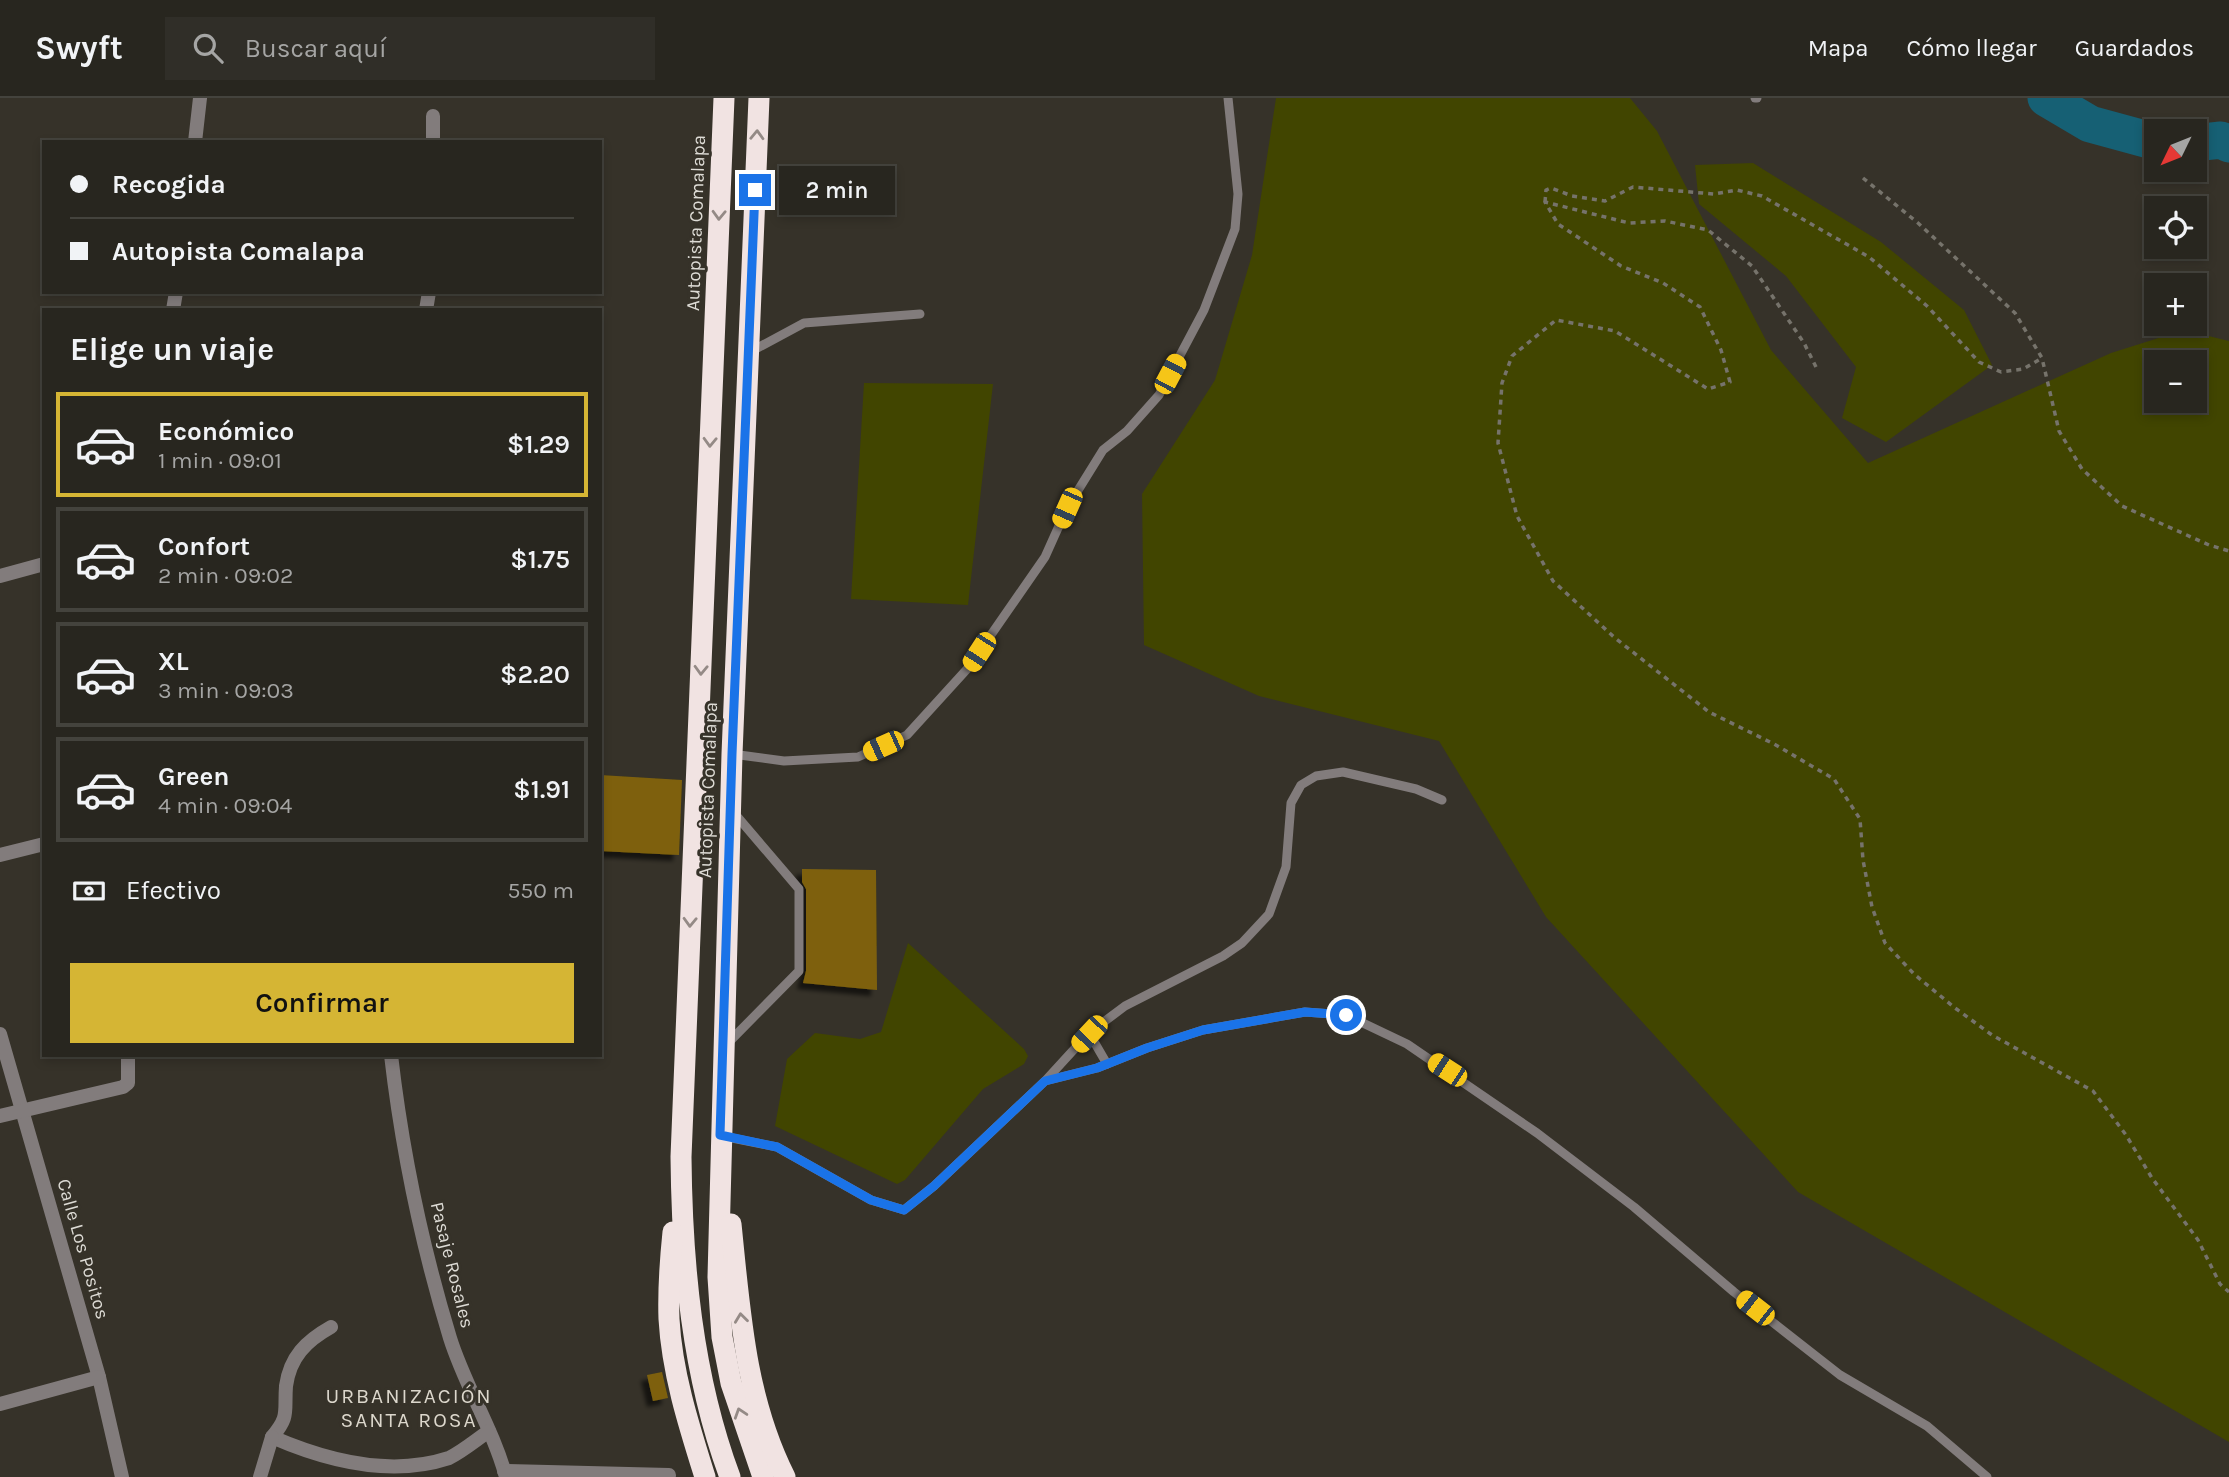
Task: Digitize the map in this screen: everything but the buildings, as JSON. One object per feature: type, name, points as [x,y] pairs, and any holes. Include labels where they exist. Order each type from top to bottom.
[{"type":"highway","name":"Autopista Comalapa","points":[[724,98],[681,1157],[682,1233],[697,1353],[711,1414],[730,1477]]},
{"type":"highway","name":"Autopista Comalapa","points":[[759,98],[730,809],[718,1277],[722,1337],[731,1384],[763,1477]]},
{"type":"highway","points":[[720,1135],[745,1350],[755,1402],[771,1450],[785,1477]]},
{"type":"highway","points":[[681,1157],[669,1272],[669,1320],[675,1364],[688,1422],[705,1477]]},
{"type":"street","points":[[195,140],[200,98]]},
{"type":"street","points":[[433,116],[433,140]]},
{"type":"street","points":[[0,576],[42,565]]},
{"type":"street","points":[[0,855],[42,844]]},
{"type":"street","name":"Calle Los Positos","points":[[0,1034],[99,1377],[122,1477]]},
{"type":"street","points":[[0,1116],[123,1087],[130,1078],[128,1057]]},
{"type":"street","name":"Pasaje Rosales","points":[[391,1057],[399,1128],[451,1340],[499,1450],[505,1474]]},
{"type":"street","points":[[260,1477],[272,1437],[285,1422],[287,1384],[295,1355],[311,1339],[331,1327]]},
{"type":"street","points":[[0,1404],[99,1377]]},
{"type":"street","points":[[272,1437],[323,1460],[372,1471],[409,1472],[448,1459],[489,1431]]},
{"type":"street","points":[[505,1474],[668,1475]]},
{"type":"lane","points":[[732,754],[784,761],[858,757],[907,735],[968,668],[1045,556],[1067,508],[1103,450],[1127,431],[1159,395],[1204,310],[1235,229],[1238,194],[1228,98]]},
{"type":"lane","points":[[748,353],[804,323],[920,314]]},
{"type":"lane","points":[[720,1135],[777,1147],[871,1200],[904,1210],[934,1186],[1045,1081],[1089,1034],[1125,1006],[1223,956],[1242,943],[1269,914],[1286,867],[1291,803],[1301,785],[1316,776],[1343,772],[1416,789],[1442,800]]},
{"type":"lane","points":[[723,1048],[799,971],[799,889],[730,809]]},
{"type":"lane","points":[[1045,1081],[1107,1064],[1203,1030],[1305,1012],[1346,1015],[1407,1044],[1536,1133],[1634,1207],[1734,1292],[1840,1375],[1927,1426],[1987,1477]]},
{"type":"lane","points":[[1089,1034],[1107,1064]]},
{"type":"path","points":[[1863,178],[1919,223],[2015,313],[2042,358],[2059,430],[2082,470],[2122,506],[2208,545],[2229,551]]},
{"type":"path","points":[[2042,358],[2024,369],[2001,372],[1979,362],[1927,306],[1869,257],[1762,195],[1737,190],[1714,194],[1633,187],[1605,201],[1572,196],[1551,188],[1546,190],[1545,202],[1558,224],[1621,266],[1663,283],[1700,307],[1721,350],[1730,382],[1708,389],[1615,331],[1556,320],[1512,356],[1502,383],[1498,443],[1517,516],[1553,581],[1615,638],[1709,712],[1774,744],[1834,779],[1860,819],[1863,860],[1872,907],[1885,943],[1914,974],[1964,1015],[2030,1057],[2093,1091],[2198,1240],[2220,1284],[2229,1292]]},
{"type":"path","points":[[1545,202],[1629,223],[1665,221],[1708,230],[1752,266],[1804,343],[1816,367]]},
{"type":"shaded area","points":[[1276,98],[1630,98],[1657,131],[1771,350],[1868,463],[2111,353],[2165,336],[2207,336],[2229,341],[2229,1442],[1798,1192],[1546,917],[1439,741],[1259,696],[1144,645],[1142,494],[1215,380],[1252,255]]},
{"type":"shaded area","points":[[1753,163],[1881,242],[1964,310],[1992,365],[1886,442],[1842,418],[1856,367],[1786,276],[1699,204],[1695,165]]},
{"type":"shaded area","points":[[864,383],[993,384],[968,605],[851,599]]},
{"type":"shaded area","points":[[908,943],[1024,1049],[1028,1056],[1024,1064],[983,1089],[905,1180],[897,1184],[775,1126],[787,1059],[815,1033],[860,1039],[881,1032]]},
{"type":"waterway","points":[[2046,98],[2090,124],[2144,139]]},
{"type":"waterway","points":[[2207,142],[2221,140],[2229,144]]},
{"type":"district","name":"URBANIZACIÓN SANTA ROSA","points":[[409,1408]]},
{"type":"route","points":[[755,190],[732,754],[720,1135],[777,1147],[871,1200],[904,1210],[934,1186],[1045,1081],[1097,1068],[1203,1030],[1305,1012],[1346,1015]]}]
